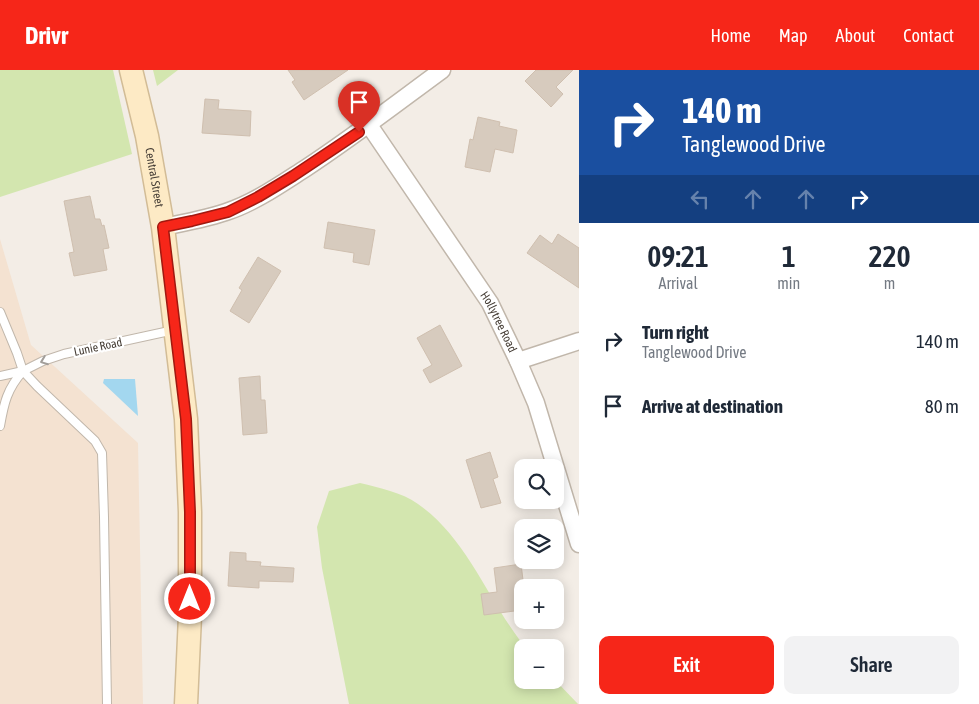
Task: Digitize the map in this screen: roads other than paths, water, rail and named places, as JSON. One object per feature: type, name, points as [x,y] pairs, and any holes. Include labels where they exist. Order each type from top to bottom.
[{"type":"main road","name":"Central Street","points":[[131,70],[147,136],[163,227],[186,419],[190,512],[190,616],[186,704]]},
{"type":"street","points":[[163,227],[228,212],[258,197],[293,176],[369,124],[442,70]]},
{"type":"street","name":"Hollytree Road","points":[[369,124],[490,303],[536,403],[579,544]]},
{"type":"street","points":[[518,361],[579,341]]},
{"type":"lane","points":[[0,312],[17,353],[22,371],[95,441],[102,453],[107,704]]},
{"type":"lane","name":"Lunie Road","points":[[0,376],[22,371],[64,354],[176,329]]},
{"type":"lane","points":[[0,426],[7,394],[12,383],[22,371]]},
{"type":"water","points":[[104,379],[135,379],[138,416],[103,383]]}]
